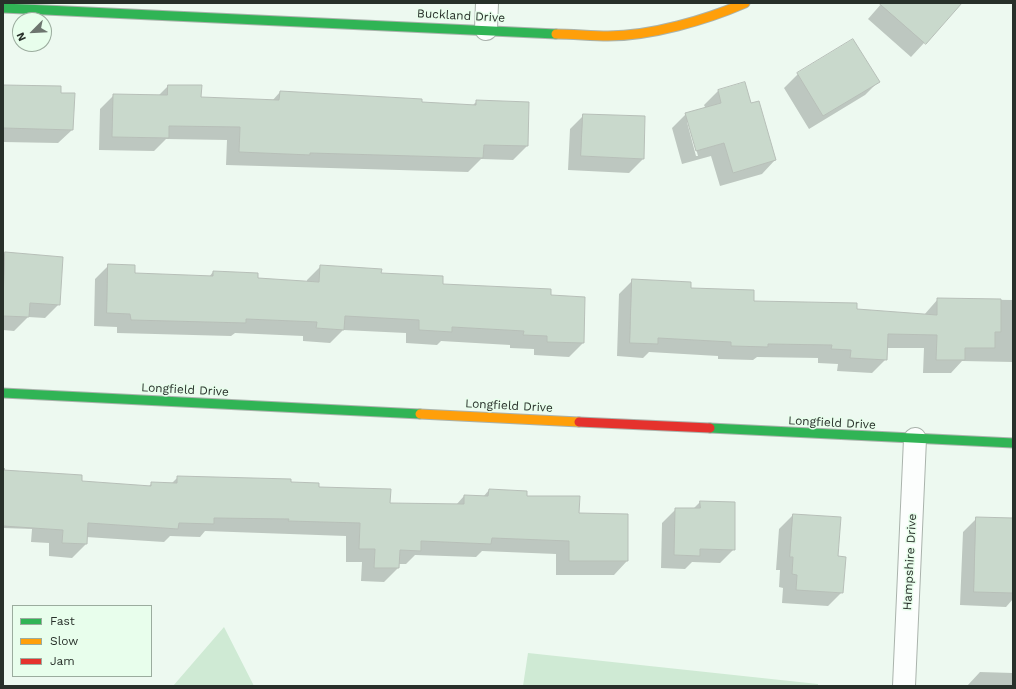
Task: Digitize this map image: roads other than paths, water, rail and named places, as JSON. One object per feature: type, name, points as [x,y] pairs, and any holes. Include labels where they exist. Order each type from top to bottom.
[{"type":"street","points":[[486,29],[487,3]]},
{"type":"street","name":"Buckland Drive","points":[[3,8],[486,29],[609,36],[665,29],[718,15],[745,3]]},
{"type":"street","name":"Longfield Drive","points":[[3,393],[1013,443]]},
{"type":"street","name":"Hampshire Drive","points":[[904,686],[915,439]]}]
